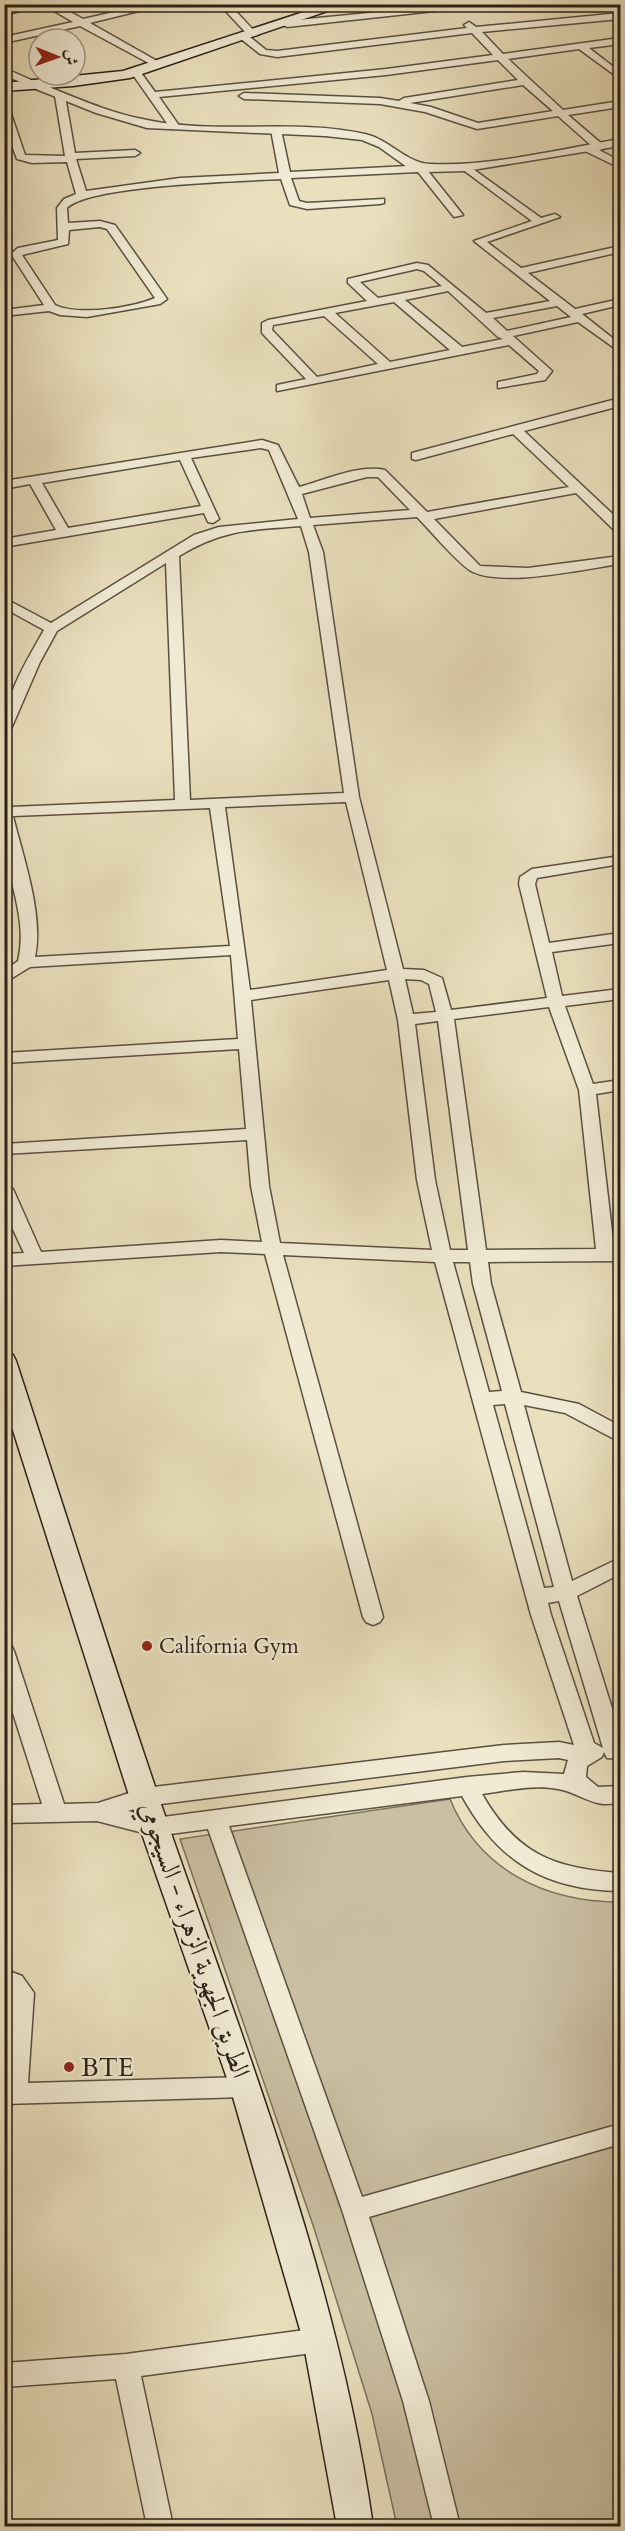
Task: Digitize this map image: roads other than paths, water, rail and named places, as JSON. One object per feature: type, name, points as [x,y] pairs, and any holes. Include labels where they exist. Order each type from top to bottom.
[{"type":"main road","points":[[87,80],[136,72],[342,4]]},
{"type":"main road","points":[[4,87],[27,86]]},
{"type":"main road","name":"الطريق الجهوية الزهراء - السيجومي","points":[[4,1361],[155,1827],[246,2086],[320,2340],[355,2526]]},
{"type":"street","points":[[4,12],[40,4]]},
{"type":"street","points":[[48,4],[159,65]]},
{"type":"street","points":[[4,40],[162,4]]},
{"type":"street","points":[[223,4],[263,52],[278,54],[474,30],[621,16]]},
{"type":"street","points":[[287,24],[495,4]]},
{"type":"street","points":[[451,7],[499,58],[562,114],[593,148],[621,165]]},
{"type":"street","points":[[154,95],[499,58],[621,41]]},
{"type":"street","points":[[581,46],[621,76]]},
{"type":"street","points":[[4,71],[27,81]]},
{"type":"street","points":[[136,72],[175,127]]},
{"type":"street","points":[[390,103],[525,82]]},
{"type":"street","points":[[40,87],[129,120],[175,127],[325,132],[371,139],[383,144],[406,161],[424,168],[458,215]]},
{"type":"street","points":[[204,91],[252,96],[390,103],[427,109],[475,126],[621,105]]},
{"type":"street","points":[[60,96],[71,157],[82,195]]},
{"type":"street","points":[[4,108],[21,157],[29,160],[135,153]]},
{"type":"street","points":[[276,130],[285,176],[296,204],[341,188],[424,168],[466,167],[621,143]]},
{"type":"street","points":[[466,167],[540,222]]},
{"type":"street","points":[[64,228],[100,224],[111,227],[162,297],[158,301],[75,314],[63,314],[51,307],[16,254],[20,251],[61,244],[66,238],[64,228],[62,208],[68,201],[82,195],[180,181],[285,176],[341,188],[380,201]]},
{"type":"street","points":[[555,217],[479,239],[557,303],[621,349]]},
{"type":"street","points":[[518,272],[621,249]]},
{"type":"street","points":[[375,302],[352,280],[420,266],[428,268],[546,373],[536,378],[502,385]]},
{"type":"street","points":[[314,381],[266,331],[266,325],[273,321],[449,288]]},
{"type":"street","points":[[396,298],[459,351]]},
{"type":"street","points":[[281,388],[459,351],[621,302]]},
{"type":"street","points":[[482,317],[557,303]]},
{"type":"street","points":[[4,313],[51,307]]},
{"type":"street","points":[[326,311],[387,366]]},
{"type":"street","points":[[416,456],[621,402]]},
{"type":"street","points":[[517,431],[621,528]]},
{"type":"street","points":[[4,485],[256,445],[270,446],[276,451],[295,492],[316,552],[352,797],[406,1020],[426,1179],[442,1256],[536,1597],[585,1754]]},
{"type":"street","points":[[184,455],[219,531]]},
{"type":"street","points":[[295,492],[375,472],[381,473],[476,569],[484,571],[506,573],[621,561]]},
{"type":"street","points":[[34,480],[64,533]]},
{"type":"street","points":[[4,729],[11,694],[52,629],[93,601],[199,538],[219,531],[305,520],[421,515],[578,489]]},
{"type":"street","points":[[4,543],[207,509]]},
{"type":"street","points":[[172,555],[183,805]]},
{"type":"street","points":[[4,602],[52,629]]},
{"type":"street","points":[[4,622],[24,615]]},
{"type":"street","points":[[26,962],[29,952],[28,917],[5,811],[352,797]]},
{"type":"street","points":[[217,803],[238,950],[260,1186],[272,1247],[373,1617]]},
{"type":"street","points":[[4,1260],[221,1246],[442,1256],[613,1255],[587,1090],[556,1004],[527,884],[528,878],[541,872],[621,860]]},
{"type":"street","points":[[542,949],[621,938]]},
{"type":"street","points":[[4,978],[26,962],[238,950]]},
{"type":"street","points":[[97,1812],[145,1797],[526,1751],[559,1750],[585,1754],[595,1750],[618,1754],[566,1593],[482,1284],[445,1016],[436,981],[424,975],[396,974],[243,996]]},
{"type":"street","points":[[406,1020],[556,1004],[621,994]]},
{"type":"street","points":[[4,1058],[245,1044]]},
{"type":"street","points":[[587,1090],[621,1085]]},
{"type":"street","points":[[4,1149],[254,1134]]},
{"type":"street","points":[[4,1189],[36,1258]]},
{"type":"street","points":[[483,1399],[511,1396],[543,1400],[574,1408],[600,1419],[621,1435]]},
{"type":"street","points":[[536,1597],[566,1593],[621,1565]]},
{"type":"street","points":[[4,1651],[56,1813]]},
{"type":"street","points":[[583,1790],[574,1775],[575,1767],[585,1754]]},
{"type":"street","points":[[4,1814],[97,1812],[155,1827],[467,1785],[539,1779],[558,1780],[599,1796],[619,1795]]},
{"type":"street","points":[[467,1785],[482,1815],[500,1839],[522,1857],[574,1878],[621,1882]]},
{"type":"street","points":[[215,1819],[354,2210],[416,2401],[447,2526]]},
{"type":"street","points":[[4,1978],[14,1983],[22,1993],[23,2006],[10,2093],[246,2086]]},
{"type":"street","points":[[354,2210],[621,2134]]},
{"type":"street","points":[[4,2375],[126,2366],[320,2340]]},
{"type":"street","points":[[126,2366],[160,2526]]},
{"type":"place","name":"California Gym","points":[[147,1646]]},
{"type":"place","name":"BTE","points":[[69,2067]]}]
